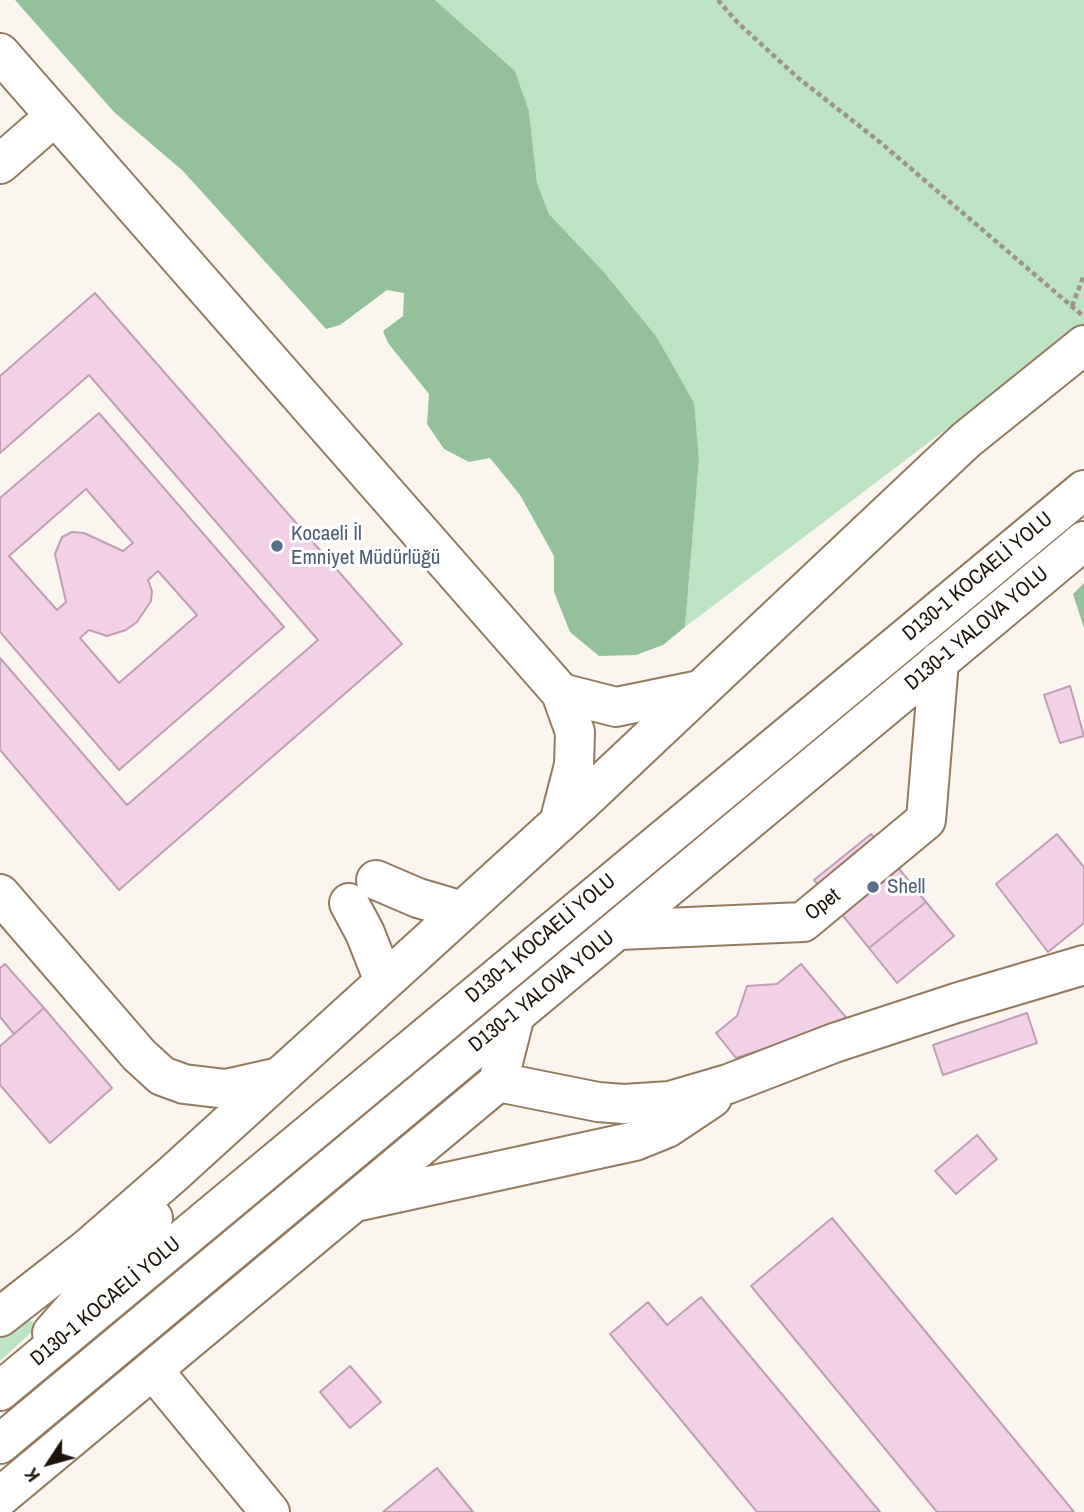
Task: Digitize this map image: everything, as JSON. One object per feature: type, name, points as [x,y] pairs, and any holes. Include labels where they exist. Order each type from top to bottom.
[{"type":"main road","points":[[0,54],[561,693],[575,732],[574,765],[559,823]]},
{"type":"main road","points":[[0,133],[47,107]]},
{"type":"main road","points":[[0,164],[47,107]]},
{"type":"main road","points":[[0,1317],[87,1249],[559,823],[965,440],[1084,345]]},
{"type":"main road","name":"D130-1 KOCAELİ YOLU","points":[[2,1388],[1084,490]]},
{"type":"main road","name":"D130-1 YALOVA YOLU","points":[[0,1444],[1084,541]]},
{"type":"main road","name":"Opet","points":[[619,930],[803,922],[926,820],[939,661]]},
{"type":"main road","points":[[561,693],[616,707],[701,689]]},
{"type":"main road","points":[[384,981],[365,933],[362,891],[418,898],[462,911]]},
{"type":"main road","points":[[0,894],[139,1055],[162,1076],[184,1084],[226,1089],[278,1077]]},
{"type":"main road","points":[[498,1082],[577,1098],[624,1104],[670,1101],[728,1084],[834,1043],[1084,965]]},
{"type":"main road","points":[[0,1497],[498,1082],[515,1015]]},
{"type":"main road","points":[[2,1388],[278,1077]]},
{"type":"main road","points":[[351,1203],[635,1141],[667,1128],[695,1112],[728,1084]]},
{"type":"main road","points":[[325,1172],[385,1175]]},
{"type":"main road","points":[[153,1370],[270,1512]]},
{"type":"path","points":[[718,0],[737,22],[797,77],[881,143],[1084,317]]},
{"type":"path","points":[[1072,306],[1084,275]]},
{"type":"green space","points":[[15,0],[435,0],[515,71],[529,111],[537,183],[549,214],[603,271],[656,336],[694,403],[699,460],[685,627],[663,645],[636,655],[599,656],[570,632],[554,592],[554,556],[520,495],[490,458],[469,462],[444,449],[427,424],[429,394],[388,343],[383,331],[403,316],[404,293],[387,290],[340,325],[326,329],[183,171],[114,112]]},
{"type":"green space","points":[[435,0],[1084,0],[1084,325],[685,627],[699,460],[656,336],[603,271],[549,214],[537,183],[529,111],[515,71]]},
{"type":"green space","points":[[1084,583],[1084,628],[1073,594]]},
{"type":"green space","points":[[25,1318],[34,1323],[34,1330],[0,1361],[0,1333]]},
{"type":"building","name":"Kocaeli İl Emniyet Müdürlüğü","points":[[95,293],[402,644],[119,890],[0,750],[0,658],[127,805],[318,640],[89,375],[0,453],[0,376]]},
{"type":"building","name":"Kocaeli İl Emniyet Müdürlüğü","points":[[99,413],[284,627],[119,770],[0,632],[0,498]],"holes":[[[86,489],[133,543],[123,551],[84,533],[72,532],[62,537],[55,554],[66,602],[57,610],[9,556]],[[158,571],[197,615],[119,683],[80,638],[89,630],[107,636],[126,630],[137,622],[151,601],[152,591],[148,580]]]},
{"type":"building","points":[[1070,686],[1084,736],[1060,743],[1044,695]]},
{"type":"building","points":[[871,834],[926,902],[869,948],[814,880]]},
{"type":"building","points":[[1057,834],[1084,867],[1084,923],[1048,952],[996,884]]},
{"type":"building","points":[[926,902],[954,936],[897,983],[869,948]]},
{"type":"building","points":[[5,964],[44,1008],[14,1034],[0,1017],[0,968]]},
{"type":"building","points":[[801,964],[849,1021],[736,1058],[716,1033],[737,1016],[747,986],[777,984]]},
{"type":"building","points":[[44,1008],[112,1088],[50,1143],[0,1085],[0,1046]]},
{"type":"building","points":[[1027,1013],[1037,1043],[943,1075],[933,1045]]},
{"type":"building","points":[[977,1135],[997,1159],[956,1194],[935,1171]]},
{"type":"building","points":[[832,1218],[1074,1512],[937,1512],[751,1286]]},
{"type":"building","points":[[701,1297],[880,1512],[757,1512],[610,1334],[648,1302],[667,1325]]},
{"type":"building","points":[[350,1366],[381,1402],[350,1428],[320,1392]]},
{"type":"building","points":[[437,1468],[473,1512],[383,1512]]},
{"type":"place","name":"Kocaeli İl Emniyet Müdürlüğü","points":[[277,546]]},
{"type":"place","name":"Shell","points":[[873,887]]}]
